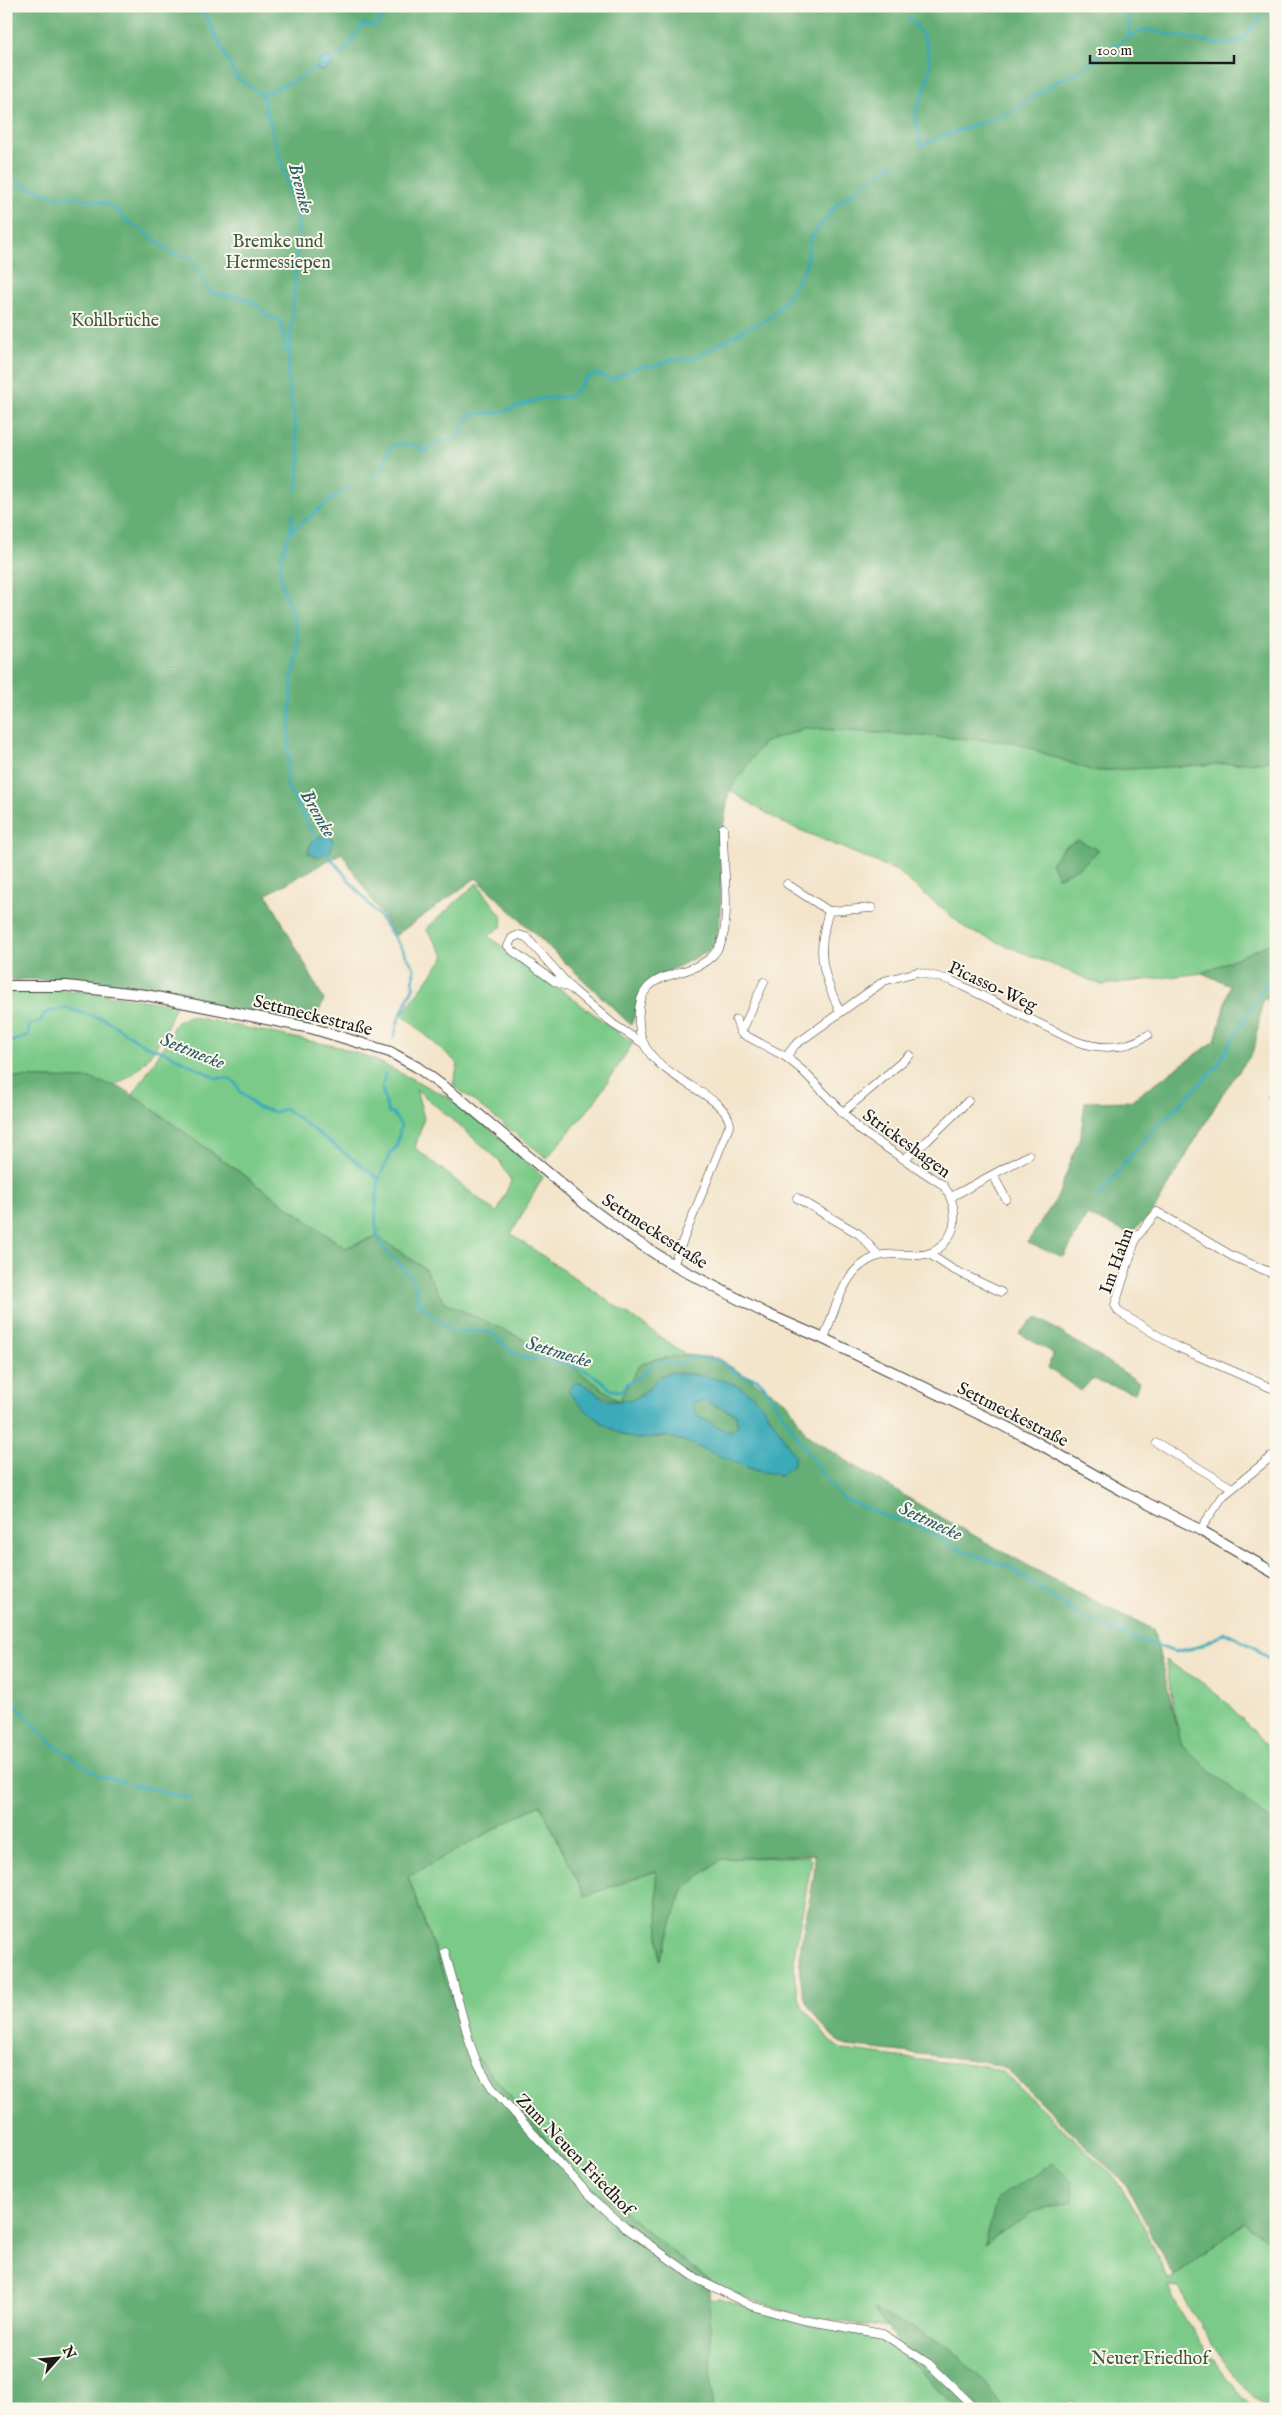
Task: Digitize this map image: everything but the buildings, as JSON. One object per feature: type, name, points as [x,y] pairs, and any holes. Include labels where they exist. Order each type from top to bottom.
[{"type":"street","points":[[645,1046],[638,1017],[640,1002],[647,988],[659,980],[703,962],[720,944],[725,924],[722,828]]},
{"type":"street","points":[[787,884],[829,911],[872,908]]},
{"type":"street","points":[[829,911],[821,940],[821,960],[829,988],[840,1012]]},
{"type":"street","points":[[572,989],[554,981],[513,951],[508,946],[512,938],[519,935],[526,937],[572,989],[614,1024],[645,1046],[672,1075],[722,1108],[729,1117],[730,1124],[673,1265]]},
{"type":"street","name":"Picasso-Weg","points":[[786,1057],[795,1045],[884,981],[916,972],[950,980],[1091,1047],[1120,1047],[1148,1035]]},
{"type":"street","points":[[741,1033],[764,982]]},
{"type":"street","name":"Settmeckestraße","points":[[6,986],[67,986],[146,995],[311,1028],[390,1052],[417,1066],[464,1102],[584,1204],[628,1236],[673,1265],[768,1314],[824,1338],[1030,1439],[1123,1491],[1200,1530],[1276,1574]]},
{"type":"street","points":[[736,1020],[741,1033]]},
{"type":"street","name":"Strickeshagen","points":[[741,1033],[786,1057],[803,1071],[861,1131],[943,1185],[951,1197],[955,1209],[953,1229],[942,1247],[929,1254]]},
{"type":"street","points":[[842,1113],[910,1055]]},
{"type":"street","points":[[1276,1091],[1273,1100],[1276,1105]]},
{"type":"street","points":[[904,1159],[927,1141],[968,1101]]},
{"type":"street","points":[[951,1197],[1029,1155]]},
{"type":"street","points":[[993,1176],[1006,1199]]},
{"type":"street","points":[[797,1198],[859,1234],[879,1256]]},
{"type":"street","name":"Im Hahn","points":[[1276,1275],[1232,1256],[1157,1212],[1136,1238],[1115,1305],[1119,1312],[1164,1340],[1276,1390]]},
{"type":"street","points":[[824,1338],[852,1274],[859,1267],[879,1256],[919,1257],[929,1254],[960,1273],[1001,1292]]},
{"type":"street","points":[[1157,1443],[1232,1488]]},
{"type":"street","points":[[1200,1530],[1216,1504],[1232,1488],[1276,1453]]},
{"type":"street","name":"Zum Neuen Friedhof","points":[[445,1952],[470,2044],[478,2065],[492,2088],[588,2194],[626,2228],[699,2280],[752,2306],[798,2319],[883,2334],[928,2363],[976,2409]]},
{"type":"green space","points":[[6,6],[1276,6],[1276,761],[1093,771],[1013,742],[805,728],[763,743],[729,791],[723,828],[720,918],[715,947],[647,983],[631,1025],[476,878],[395,936],[342,853],[267,894],[324,1000],[311,1028],[182,1001],[150,989],[104,983],[27,979],[6,982]]},
{"type":"green space","points":[[805,728],[1013,742],[1093,771],[1276,761],[1276,941],[1202,973],[1102,985],[968,930],[897,871],[781,822],[729,790],[763,743]]},
{"type":"green space","points":[[1078,840],[1099,850],[1080,867],[1058,878],[1051,863],[1063,848]]},
{"type":"green space","points":[[477,883],[503,918],[502,926],[488,936],[633,1043],[593,1104],[547,1158],[453,1085],[458,1064],[402,1014],[445,956],[426,929]]},
{"type":"green space","points":[[1276,941],[1276,1003],[1263,998],[1254,1051],[1223,1093],[1153,1212],[1130,1234],[1087,1215],[1064,1257],[1027,1243],[1058,1196],[1081,1134],[1085,1102],[1130,1101],[1215,1041],[1230,985],[1202,973]]},
{"type":"green space","points":[[32,989],[81,991],[176,1005],[152,1053],[135,1072],[112,1087],[91,1079],[6,1077],[6,991]]},
{"type":"green space","points":[[189,1016],[339,1047],[371,1058],[463,1105],[543,1177],[511,1234],[687,1355],[651,1360],[619,1401],[555,1354],[444,1302],[424,1268],[378,1236],[380,1230],[377,1230],[376,1236],[345,1248],[133,1095],[168,1040],[177,1022]],"holes":[[[416,1089],[499,1160],[511,1181],[497,1213],[415,1148],[424,1118]]]},
{"type":"green space","points":[[6,1077],[91,1079],[124,1089],[345,1248],[378,1236],[424,1268],[444,1302],[555,1354],[619,1401],[639,1366],[651,1360],[687,1355],[717,1358],[787,1402],[807,1435],[850,1463],[935,1514],[1078,1593],[1153,1629],[1182,1746],[1276,1826],[1276,2245],[1243,2223],[1174,2277],[1126,2185],[1005,2068],[982,2061],[847,2046],[828,2032],[807,2001],[801,1981],[802,1940],[814,1876],[815,1854],[722,1859],[683,1889],[660,1961],[656,1871],[585,1896],[540,1804],[408,1877],[470,2049],[574,2172],[709,2281],[712,2409],[6,2409]],"holes":[[[696,1374],[724,1382],[780,1475],[769,1471],[756,1471],[708,1449],[667,1436],[637,1439],[595,1391],[610,1399],[627,1400],[639,1396],[659,1376]]]},
{"type":"green space","points":[[1037,1317],[1139,1382],[1135,1393],[1092,1379],[1081,1391],[1048,1368],[1053,1353],[1019,1333]]},
{"type":"green space","points":[[704,1401],[736,1414],[738,1426],[730,1431],[698,1417],[692,1404]]},
{"type":"green space","points":[[1165,1660],[1200,1681],[1226,1702],[1276,1755],[1276,1828],[1181,1747]]},
{"type":"green space","name":"Neuer Friedhof","points":[[540,1804],[585,1896],[656,1871],[660,1959],[683,1889],[722,1859],[810,1856],[812,1860],[794,1956],[795,1981],[802,2006],[828,2039],[843,2050],[930,2061],[982,2065],[1003,2072],[1112,2175],[1137,2213],[1169,2281],[1244,2223],[1276,2245],[1276,2409],[1264,2405],[1250,2394],[1222,2358],[1179,2288],[1168,2287],[1206,2351],[1254,2409],[1078,2409],[1072,2401],[1057,2409],[1004,2409],[989,2387],[874,2310],[887,2328],[802,2316],[735,2294],[709,2281],[574,2172],[470,2049],[408,1876]]},
{"type":"green space","points":[[1053,2163],[1072,2182],[1073,2202],[1032,2212],[985,2244],[997,2198]]},
{"type":"green space","points":[[719,2298],[803,2324],[882,2338],[901,2347],[910,2360],[957,2409],[712,2409],[709,2300]]},
{"type":"green space","points":[[874,2309],[950,2347],[989,2387],[1004,2409],[957,2409],[910,2360]]},
{"type":"water","points":[[325,56],[333,58],[334,64],[324,71],[317,70],[317,62]]},
{"type":"water","points":[[324,835],[333,839],[331,850],[318,857],[308,853],[312,841]]},
{"type":"water","points":[[671,1372],[709,1377],[729,1382],[745,1390],[760,1403],[772,1420],[794,1455],[794,1464],[780,1476],[758,1471],[669,1437],[661,1436],[638,1439],[630,1437],[609,1428],[589,1413],[568,1390],[574,1383],[579,1383],[587,1386],[605,1399],[628,1400],[640,1396],[657,1379]],"holes":[[[704,1401],[736,1414],[738,1426],[730,1431],[698,1417],[692,1404]]]},
{"type":"waterway","name":"Bremke","points":[[201,6],[236,77],[262,95],[299,224],[288,377],[300,458],[297,490]]},
{"type":"waterway","points":[[331,59],[344,52],[363,24],[375,26],[395,6]]},
{"type":"waterway","points":[[1129,6],[1129,36]]},
{"type":"waterway","points":[[909,17],[924,37],[930,61],[929,77],[915,115],[921,146],[937,138],[1011,112],[1057,81],[1076,74],[1104,52],[1142,29],[1223,45],[1242,40],[1261,17]]},
{"type":"waterway","points":[[262,95],[299,78],[319,65]]},
{"type":"waterway","points":[[373,475],[382,469],[388,450],[398,443],[413,445],[426,451],[441,440],[453,441],[461,437],[463,426],[470,415],[503,412],[539,399],[571,396],[586,378],[596,374],[611,380],[639,366],[657,366],[671,359],[688,360],[747,328],[768,319],[787,299],[806,265],[810,239],[837,204],[893,164]]},
{"type":"waterway","points":[[6,187],[24,185],[59,198],[72,196],[109,204],[130,223],[141,229],[173,254],[190,257],[211,293],[245,298],[256,304],[267,316],[277,319],[282,325],[285,351],[290,355]]},
{"type":"waterway","points":[[291,531],[351,484]]},
{"type":"waterway","name":"Bremke","points":[[293,514],[291,531],[281,556],[280,570],[281,582],[296,626],[299,651],[292,677],[287,786],[318,842]]},
{"type":"waterway","name":"Bremke","points":[[323,849],[379,916],[414,968],[413,988],[399,1018],[394,1037]]},
{"type":"waterway","points":[[1098,1197],[1143,1141],[1216,1068],[1266,983],[1276,974]]},
{"type":"waterway","name":"Settmecke","points":[[6,1044],[28,1035],[29,1025],[41,1021],[44,1013],[65,1008],[104,1019],[146,1046],[165,1052],[216,1078],[226,1078],[235,1082],[240,1091],[258,1108],[275,1112],[285,1109],[379,1179],[376,1199],[376,1230],[383,1249],[406,1270],[414,1281],[420,1304],[452,1331],[491,1332],[518,1356],[552,1360],[580,1368],[605,1383],[611,1390],[622,1391],[627,1383],[662,1361],[679,1364],[689,1358],[717,1360],[738,1374],[757,1379],[763,1384],[824,1477],[842,1498],[887,1517],[915,1524],[959,1549],[1009,1567],[1081,1617],[1117,1632],[1175,1652],[1201,1646],[1225,1633],[1254,1647],[1276,1664]]},
{"type":"waterway","name":"Bremke","points":[[379,1179],[391,1152],[396,1148],[401,1126],[393,1113],[388,1113],[382,1089],[385,1074]]},
{"type":"waterway","points":[[6,1695],[55,1746],[100,1776],[124,1782]]},
{"type":"waterway","points":[[131,1784],[192,1799]]},
{"type":"park label","name":"Bremke und Hermessiepen","points":[[278,251]]},
{"type":"park label","name":"Kohlbrüche","points":[[115,320]]}]
